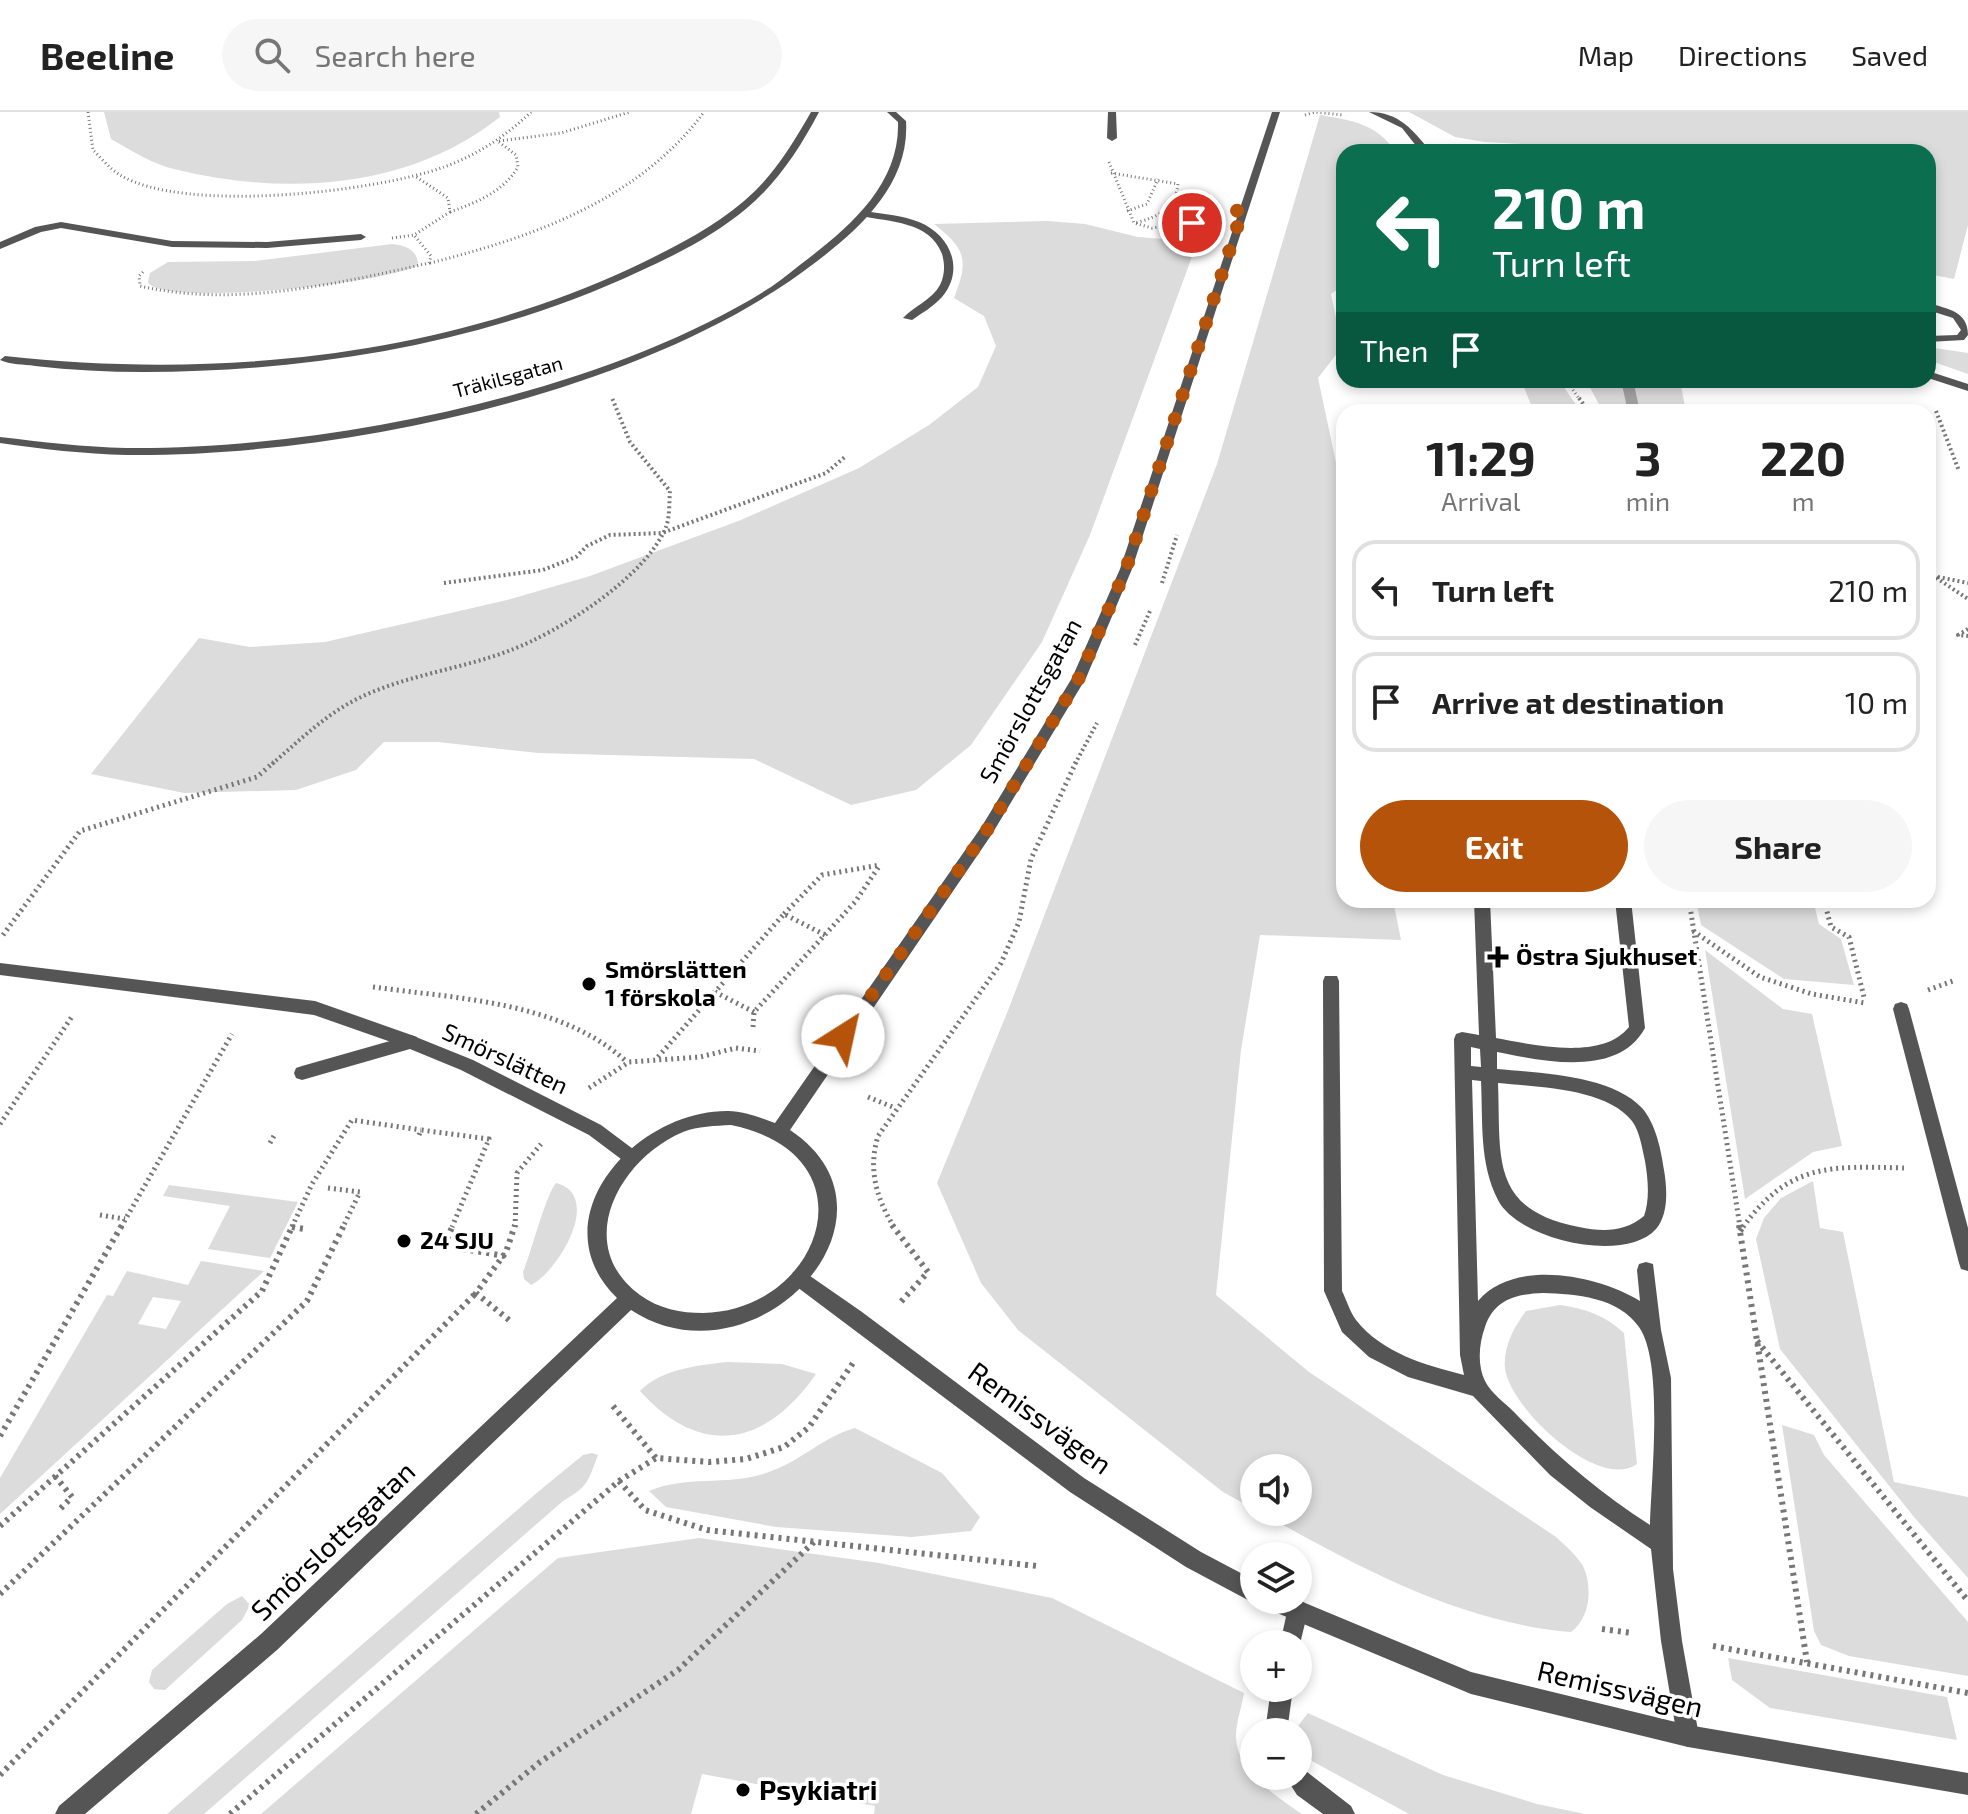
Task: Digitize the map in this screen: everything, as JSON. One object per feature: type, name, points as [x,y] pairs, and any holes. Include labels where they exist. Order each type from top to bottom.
[{"type":"street","points":[[5,359],[113,369],[264,363],[381,347],[536,309],[629,272],[702,235],[734,214],[777,173],[815,112]]},
{"type":"street","name":"Träkilsgatan","points":[[0,440],[89,450],[145,451],[284,442],[360,432],[481,405],[590,374],[686,337],[768,293],[828,251],[864,214],[886,181],[905,136],[902,121],[891,112]]},
{"type":"street","points":[[1112,112],[1112,138]]},
{"type":"street","name":"Smörslottsgatan","points":[[780,1131],[987,830],[1079,678],[1126,569],[1276,112]]},
{"type":"street","points":[[1373,112],[1405,126],[1420,144]]},
{"type":"street","points":[[864,214],[913,223],[937,235],[948,254],[949,278],[908,318]]},
{"type":"street","points":[[0,246],[38,229],[61,225],[125,238],[185,245],[267,245],[361,237]]},
{"type":"street","points":[[1936,309],[1957,316],[1967,330],[1960,338],[1936,339]]},
{"type":"street","points":[[1936,377],[1968,388]]},
{"type":"street","points":[[1463,1072],[1478,1074],[1489,1075],[1494,1076],[1509,1078],[1585,1090],[1608,1095],[1627,1106],[1639,1117],[1650,1135],[1657,1196],[1654,1219],[1639,1234],[1597,1238],[1570,1234],[1509,1203],[1493,1165],[1490,1087],[1489,1075],[1489,1071],[1488,1056],[1487,1009],[1482,908]]},
{"type":"street","points":[[1624,908],[1637,1028],[1632,1040],[1617,1050],[1593,1055],[1462,1039],[1470,1355],[1478,1388],[1526,1440],[1589,1495],[1661,1543]]},
{"type":"street","points":[[0,969],[315,1008],[411,1042]]},
{"type":"street","points":[[1331,981],[1333,1291],[1349,1325],[1387,1357],[1425,1376],[1478,1388]]},
{"type":"street","points":[[1901,1009],[1967,1250]]},
{"type":"street","name":"Smörslätten","points":[[302,1073],[411,1042],[467,1065],[595,1130],[631,1157]]},
{"type":"street","points":[[703,1120],[756,1122],[780,1131],[815,1163],[825,1184],[828,1208],[821,1244],[800,1278],[756,1311],[730,1319],[675,1320],[650,1312],[629,1299],[611,1279],[600,1255],[597,1229],[602,1203],[613,1178],[631,1157],[653,1139],[677,1126],[703,1120]]},
{"type":"street","points":[[1646,1270],[1652,1332],[1660,1372],[1661,1543],[1669,1639],[1688,1736]]},
{"type":"street","name":"Remissvägen","points":[[800,1278],[1088,1491],[1189,1560],[1240,1584]]},
{"type":"street","points":[[1470,1355],[1474,1326],[1486,1302],[1508,1287],[1570,1284],[1600,1291],[1630,1306],[1652,1332]]},
{"type":"street","name":"Smörslottsgatan","points":[[67,1814],[269,1642],[629,1299]]},
{"type":"street","name":"Remissvägen","points":[[1304,1614],[1471,1683],[1688,1736],[1968,1784]]},
{"type":"street","points":[[1312,1789],[1343,1814]]},
{"type":"path","points":[[88,112],[85,125],[89,138],[113,169],[152,185],[182,192],[240,197],[305,194],[415,176],[498,141],[561,133],[630,112]]},
{"type":"path","points":[[498,141],[531,112]]},
{"type":"path","points":[[429,263],[496,244],[608,196],[670,154],[694,130],[704,112]]},
{"type":"path","points":[[1112,138],[1111,173],[1134,223],[1152,228],[1169,227],[1243,209]]},
{"type":"path","points":[[361,237],[414,235],[450,212],[497,193],[510,183],[518,167],[516,155],[498,141]]},
{"type":"path","points":[[1111,173],[1178,184],[1175,200],[1167,211],[1134,223]]},
{"type":"path","points":[[415,176],[448,198],[450,212]]},
{"type":"path","points":[[1127,211],[1147,204],[1158,179]]},
{"type":"path","points":[[0,939],[80,831],[257,777],[334,711],[362,696],[512,650],[554,629],[623,582],[641,564],[666,527],[670,491],[664,479],[630,442],[620,422],[615,401],[590,374]]},
{"type":"path","points":[[1936,412],[1959,471]]},
{"type":"path","points":[[444,583],[543,570],[576,557],[587,546],[610,535],[662,533],[826,473],[846,456]]},
{"type":"path","points":[[1936,576],[1968,583]]},
{"type":"path","points":[[1936,579],[1968,599]]},
{"type":"path","points":[[1968,629],[1958,635],[1968,636]]},
{"type":"path","points":[[658,1057],[822,875],[880,865],[855,902],[754,1012],[753,1027]]},
{"type":"path","points":[[1690,908],[1807,1662]]},
{"type":"path","points":[[1826,908],[1831,927],[1849,937],[1862,987]]},
{"type":"path","points":[[784,914],[825,935]]},
{"type":"path","points":[[1693,930],[1760,977],[1812,994],[1901,1009]]},
{"type":"path","points":[[0,1124],[95,981]]},
{"type":"path","points":[[370,987],[538,1012],[616,1048],[627,1062]]},
{"type":"path","points":[[715,992],[754,1012]]},
{"type":"path","points":[[0,1436],[251,1000]]},
{"type":"path","points":[[868,1097],[895,1108]]},
{"type":"path","points":[[0,1526],[262,1291],[312,1184],[352,1120],[420,1132],[489,1139],[441,1245],[505,1256]]},
{"type":"path","points":[[270,1143],[275,1134]]},
{"type":"path","points":[[1740,1232],[1758,1203],[1820,1166],[1943,1169]]},
{"type":"path","points":[[0,1594],[307,1301],[360,1192],[328,1188]]},
{"type":"path","points":[[100,1215],[125,1219]]},
{"type":"path","points":[[292,1227],[305,1229]]},
{"type":"path","points":[[0,1775],[476,1293]]},
{"type":"path","points":[[1757,1341],[1968,1601]]},
{"type":"path","points":[[230,1814],[619,1481],[656,1458],[709,1462],[746,1459],[784,1447],[809,1427],[830,1397]]},
{"type":"path","points":[[613,1406],[656,1458]]},
{"type":"path","points":[[55,1476],[72,1497],[58,1511]]},
{"type":"path","points":[[619,1481],[630,1502],[669,1521],[707,1530],[1037,1566]]},
{"type":"path","points":[[476,1814],[540,1762],[678,1670],[814,1541]]},
{"type":"path","points":[[1602,1629],[1807,1662],[1968,1693]]},
{"type":"shaded area","points":[[104,112],[499,112],[500,117],[465,141],[427,159],[387,172],[304,184],[219,178],[160,165],[111,139]]},
{"type":"shaded area","points":[[1409,112],[1968,112],[1968,225],[1954,279],[1936,276],[1936,144],[1521,144],[1455,137]]},
{"type":"shaded area","points":[[1320,115],[1363,125],[1389,144],[1336,144],[1336,291],[1331,294],[1336,318],[1336,355],[1318,378],[1336,462],[1336,908],[1395,908],[1401,940],[1260,935],[1241,1050],[1216,1295],[1309,1372],[1556,1537],[1583,1566],[1588,1584],[1586,1611],[1571,1632],[1489,1617],[1449,1604],[1371,1571],[1286,1526],[1312,1526],[1312,1454],[1240,1454],[1240,1501],[1223,1492],[1018,1330],[981,1283],[937,1183],[1007,1013],[1217,464]]},
{"type":"shaded area","points":[[1048,221],[1085,224],[1138,237],[1164,239],[1201,232],[1090,535],[1042,642],[971,745],[916,790],[851,805],[754,759],[538,753],[438,742],[384,742],[356,770],[296,790],[184,793],[91,774],[199,638],[250,647],[325,642],[507,600],[590,576],[741,520],[859,468],[929,425],[978,387],[996,346],[984,316],[954,298],[962,274],[962,256],[953,241],[934,224]]},
{"type":"shaded area","points":[[392,244],[410,249],[418,265],[366,279],[232,293],[191,293],[162,289],[148,282],[150,273],[168,262],[255,261]]},
{"type":"shaded area","points":[[1936,348],[1968,353],[1968,374],[1936,363]]},
{"type":"shaded area","points":[[1524,388],[1564,388],[1576,404],[1531,404]]},
{"type":"shaded area","points":[[1590,388],[1682,388],[1684,404],[1599,404]]},
{"type":"shaded area","points":[[1698,908],[1815,908],[1819,924],[1841,939],[1854,985],[1784,979],[1701,925]]},
{"type":"shaded area","points":[[1705,950],[1783,1009],[1812,1014],[1842,1146],[1813,1152],[1745,1199]]},
{"type":"shaded area","points":[[1813,1181],[1820,1228],[1843,1232],[1894,1482],[1968,1497],[1968,1578],[1914,1517],[1780,1349],[1756,1239],[1764,1218],[1781,1198]]},
{"type":"shaded area","points":[[556,1183],[570,1190],[576,1202],[572,1234],[553,1265],[531,1285],[524,1279],[523,1272]]},
{"type":"shaded area","points":[[169,1185],[298,1202],[270,1258],[208,1249],[230,1206],[163,1196]]},
{"type":"shaded area","points":[[201,1261],[264,1271],[0,1514],[0,1478],[107,1295],[113,1296],[127,1271],[188,1285]],"holes":[[[153,1297],[181,1301],[166,1329],[138,1324]]]},
{"type":"shaded area","points":[[1560,1305],[1594,1314],[1624,1333],[1637,1464],[1621,1470],[1601,1466],[1580,1456],[1558,1442],[1539,1423],[1510,1385],[1505,1360],[1517,1324],[1526,1311]]},
{"type":"shaded area","points":[[728,1362],[782,1364],[816,1374],[797,1398],[777,1416],[755,1429],[733,1435],[710,1435],[687,1427],[663,1413],[640,1391],[669,1373]]},
{"type":"shaded area","points":[[1782,1425],[1814,1435],[1824,1455],[1968,1622],[1968,1676],[1849,1656],[1821,1645],[1814,1631]]},
{"type":"shaded area","points":[[855,1428],[942,1473],[980,1517],[971,1531],[912,1537],[776,1527],[666,1507],[649,1491],[677,1483],[737,1479],[766,1473]]},
{"type":"shaded area","points":[[583,1455],[598,1455],[583,1487],[563,1501],[204,1814],[167,1814],[539,1491]]},
{"type":"shaded area","points":[[699,1538],[879,1563],[1052,1598],[1240,1691],[1242,1702],[1236,1736],[1240,1753],[1240,1790],[1270,1790],[1302,1814],[874,1814],[875,1806],[702,1774],[691,1814],[261,1814],[558,1558]]},
{"type":"shaded area","points":[[242,1596],[250,1605],[242,1620],[165,1690],[154,1689],[149,1682],[152,1670],[227,1604]]},
{"type":"shaded area","points":[[1728,1658],[1947,1697],[1957,1740],[1770,1708],[1732,1680]]},
{"type":"shaded area","points":[[1308,1713],[1443,1775],[1537,1804],[1585,1814],[1409,1814],[1312,1761],[1312,1718],[1304,1718]]},
{"type":"waterway","points":[[1629,388],[1632,404]]},
{"type":"place","name":"Östra Sjukhuset","points":[[1498,957]]},
{"type":"place","name":"Smörslätten 1 förskola","points":[[589,984]]},
{"type":"place","name":"24 SJU","points":[[404,1241]]},
{"type":"place","name":"Psykiatri","points":[[743,1790]]},
{"type":"route","points":[[843,1036],[932,914],[1037,752],[1079,678],[1112,606],[1157,478],[1243,209],[1192,223]]}]
